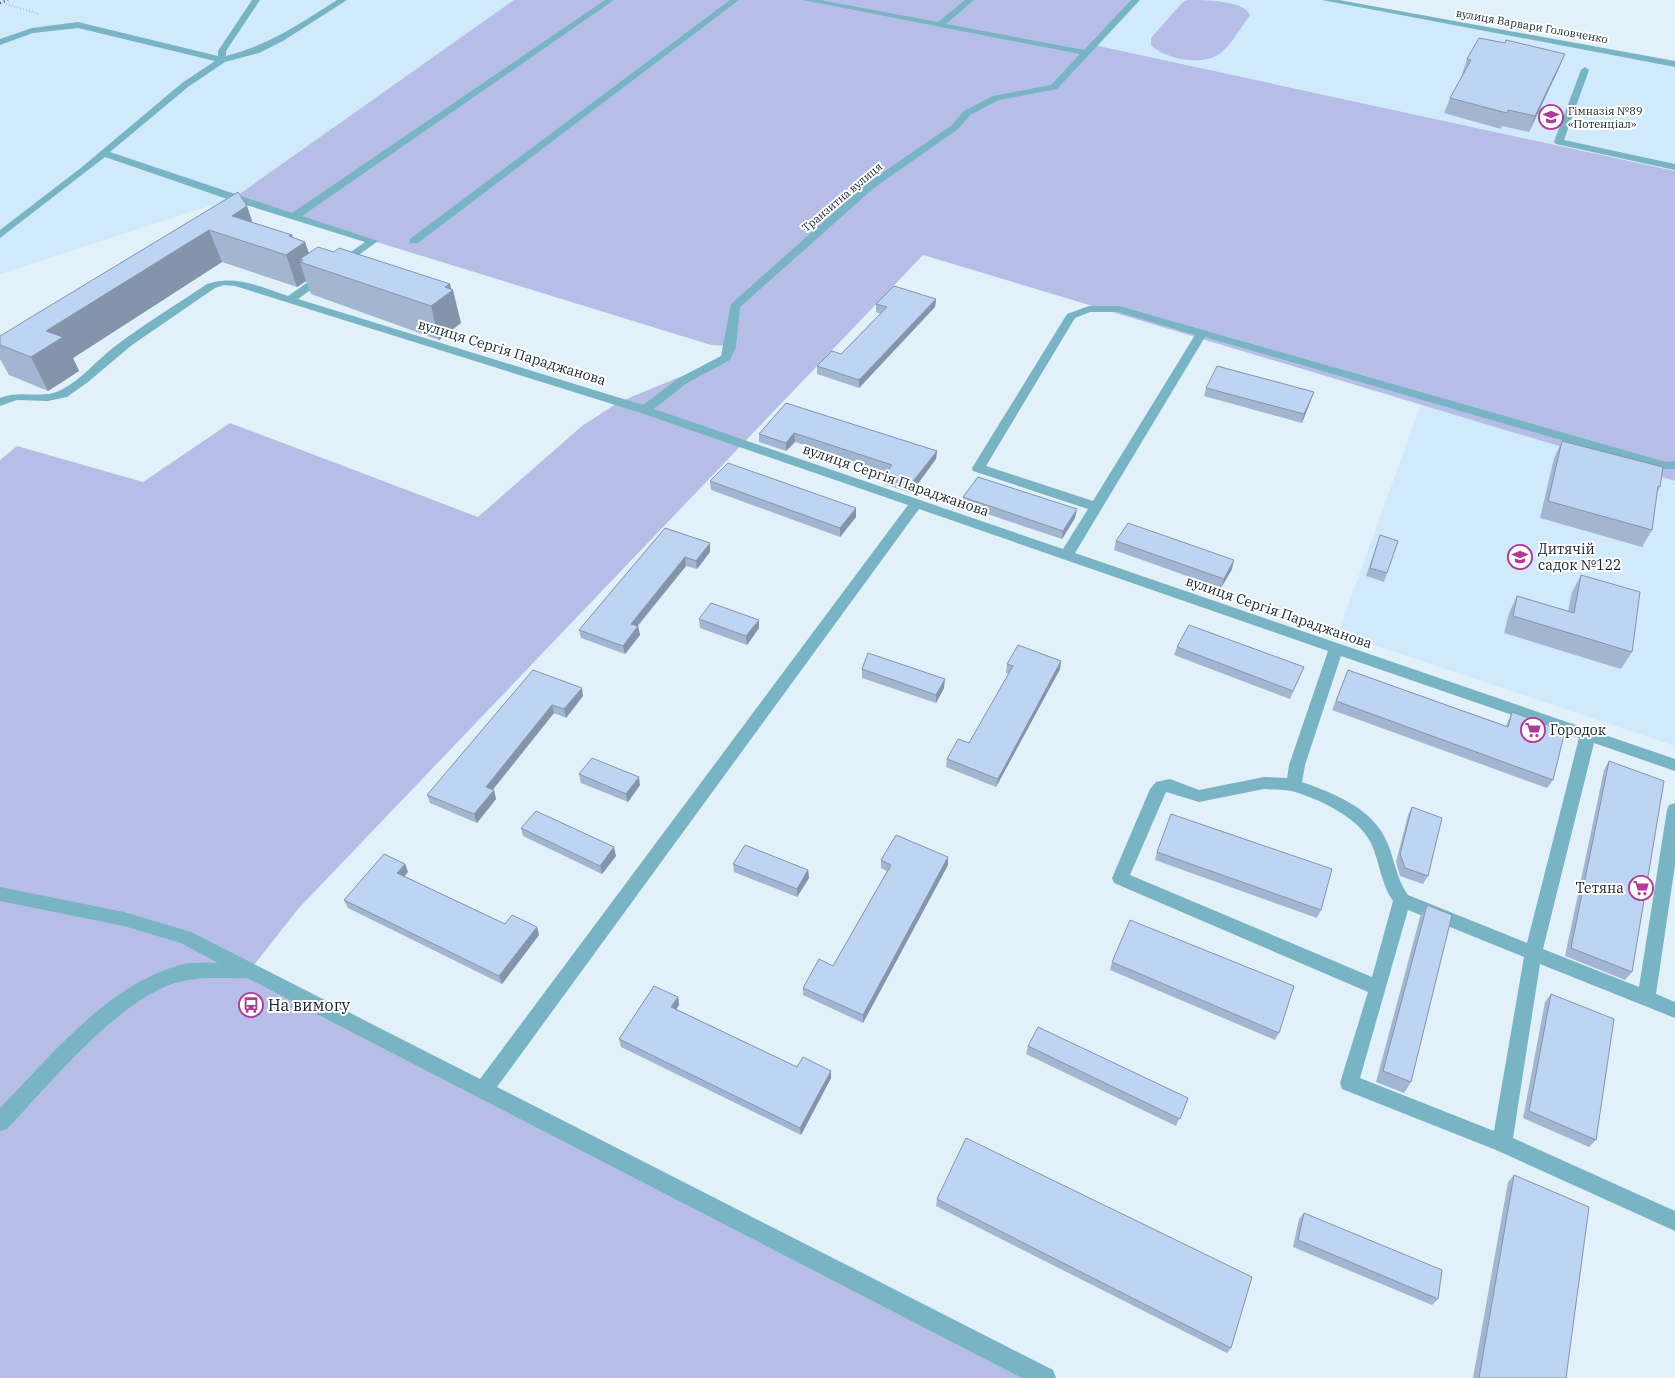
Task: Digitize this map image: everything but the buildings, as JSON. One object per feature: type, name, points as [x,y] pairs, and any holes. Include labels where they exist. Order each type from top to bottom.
[{"type":"street","points":[[222,60],[222,51],[248,9],[256,0]]},
{"type":"street","points":[[0,235],[156,108],[222,60],[256,51],[280,39],[344,0]]},
{"type":"street","points":[[293,217],[610,0]]},
{"type":"street","points":[[414,241],[735,0]]},
{"type":"street","points":[[807,0],[1087,53]]},
{"type":"street","points":[[940,26],[970,0]]},
{"type":"street","name":"Транзитна вулиця","points":[[645,410],[667,390],[703,368],[726,358],[730,346],[735,306],[870,186],[955,127],[967,113],[986,102],[996,98],[1054,87],[1136,0]]},
{"type":"street","name":"вулиця Варвари Головченко","points":[[1326,0],[1675,64]]},
{"type":"street","points":[[0,42],[32,31],[78,25],[222,60]]},
{"type":"street","points":[[1585,70],[1559,142],[1675,167]]},
{"type":"street","points":[[103,153],[293,217],[373,241],[290,300]]},
{"type":"street","name":"вулиця Сергія Параджанова","points":[[0,402],[16,396],[48,398],[63,394],[100,367],[117,351],[211,286],[222,282],[236,282],[645,410],[1675,765]]},
{"type":"street","points":[[1096,507],[978,468],[1071,316],[1089,308],[1119,309],[1666,466],[1675,465]]},
{"type":"street","points":[[1066,556],[1202,333]]},
{"type":"street","points":[[483,1092],[916,504]]},
{"type":"street","points":[[1294,785],[1297,764],[1336,649]]},
{"type":"street","points":[[1502,1143],[1533,955],[1588,735]]},
{"type":"street","points":[[1378,988],[1120,878],[1158,789],[1162,786],[1170,785],[1199,796],[1264,783],[1294,785],[1325,796],[1358,817],[1379,841],[1393,890],[1402,900],[1533,955],[1675,1010]]},
{"type":"street","points":[[1646,999],[1675,810]]},
{"type":"street","points":[[0,894],[124,919],[185,937],[483,1092],[1045,1378]]},
{"type":"street","points":[[1402,900],[1378,988],[1348,1083],[1502,1143],[1675,1221]]},
{"type":"street","points":[[0,1122],[110,1012],[156,982],[181,973],[250,970]]},
{"type":"shaded area","points":[[0,0],[514,0],[234,198],[0,274]]},
{"type":"shaded area","points":[[514,0],[1136,0],[1094,45],[1675,171],[1675,481],[923,255],[298,909],[250,970],[1045,1378],[0,1378],[0,460],[17,446],[143,482],[230,423],[478,517],[582,426],[619,402],[726,358],[729,346],[711,345],[234,198]]},
{"type":"shaded area","name":"Гімназія №89 «Потенціал»","points":[[1136,0],[1326,0],[1675,64],[1675,171],[1093,45]]},
{"type":"shaded area","points":[[1187,0],[1232,4],[1240,6],[1250,15],[1230,44],[1215,57],[1196,60],[1176,58],[1166,55],[1151,45],[1151,38],[1182,3]]},
{"type":"shaded area","name":"Дитячій садок №122","points":[[1421,404],[1675,481],[1675,746],[1338,633]]},
{"type":"railway","points":[[0,3],[8,0]]},
{"type":"place","name":"Гімназія №89 «Потенціал»","points":[[1551,117]]},
{"type":"place","name":"Дитячій садок №122","points":[[1520,557]]},
{"type":"place","name":"Городок","points":[[1533,730]]},
{"type":"place","name":"Тетяна","points":[[1641,888]]},
{"type":"place","name":"На вимогу","points":[[251,1005]]}]
